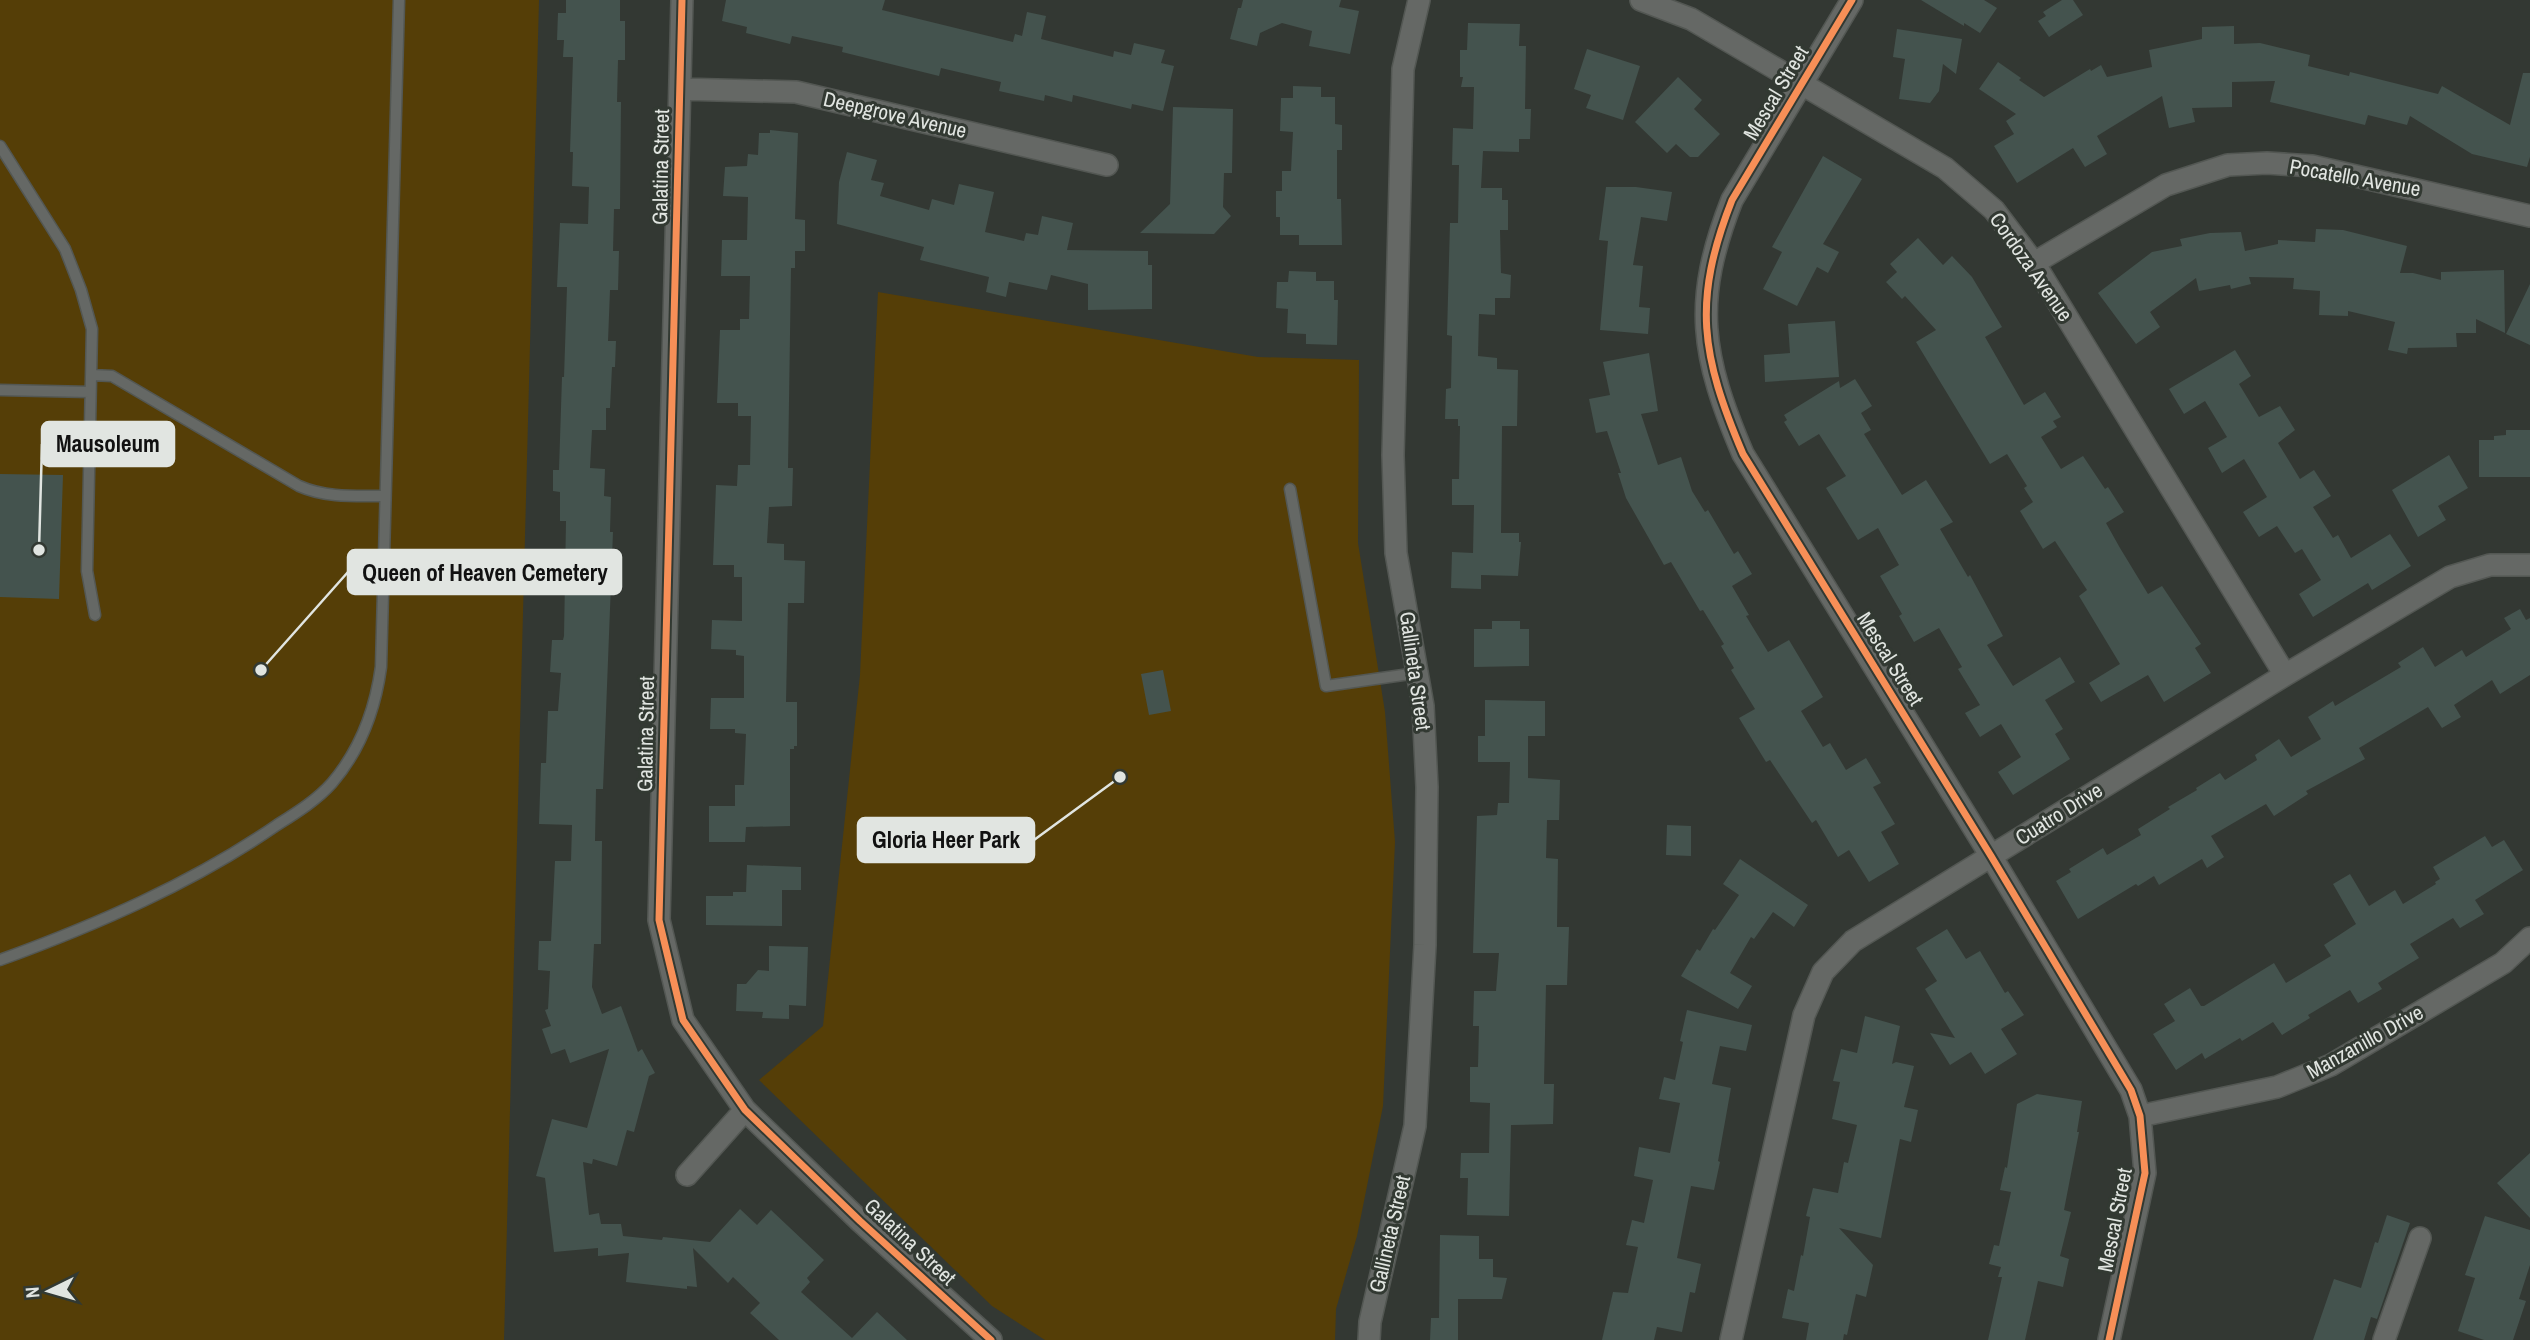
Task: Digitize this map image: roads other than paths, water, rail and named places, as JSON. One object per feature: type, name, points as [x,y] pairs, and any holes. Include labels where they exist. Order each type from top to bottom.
[{"type":"street","name":"Galatina Street","points":[[682,0],[659,920],[683,1020],[745,1110],[860,1221],[991,1340]]},
{"type":"street","name":"Gallineta Street","points":[[1369,1340],[1370,1322],[1415,1126],[1425,945],[1427,800],[1423,706],[1396,553],[1393,455],[1403,69],[1419,0]]},
{"type":"street","name":"Cordoza Avenue","points":[[1641,0],[1691,19],[1803,84],[1945,169],[1994,210],[2034,263],[2285,675]]},
{"type":"street","name":"Mescal Street","points":[[1852,0],[1732,200],[1720,230],[1708,283],[1705,307],[1709,357],[1723,406],[1743,454],[1991,856],[2131,1090],[2140,1116],[2145,1173],[2109,1340]]},
{"type":"street","name":"Deepgrove Avenue","points":[[680,89],[796,92],[1107,165]]},
{"type":"street","name":"Pocatello Avenue","points":[[2034,263],[2166,185],[2228,164],[2312,166],[2530,216]]},
{"type":"street","name":"Cuatro Drive","points":[[1731,1340],[1804,1015],[1823,972],[1853,942],[2285,675],[2451,577],[2490,565],[2530,565]]},
{"type":"street","name":"Manzanillo Drive","points":[[2140,1116],[2277,1087],[2331,1065],[2503,963],[2530,938]]},
{"type":"street","points":[[687,1175],[745,1110]]},
{"type":"street","points":[[2384,1340],[2420,1238]]},
{"type":"lane","points":[[0,960],[85,926],[243,849],[330,785],[350,759],[367,727],[377,696],[381,667],[399,0]]},
{"type":"lane","points":[[0,146],[65,249],[92,329],[88,571],[95,615]]},
{"type":"lane","points":[[91,375],[112,376],[299,486],[332,495],[385,496]]},
{"type":"lane","points":[[0,390],[90,392]]},
{"type":"lane","points":[[1290,489],[1326,686],[1417,673]]},
{"type":"place","name":"Mausoleum","points":[[39,550]]},
{"type":"place","name":"Queen of Heaven Cemetery","points":[[261,670]]},
{"type":"place","name":"Gloria Heer Park","points":[[1120,777]]}]
